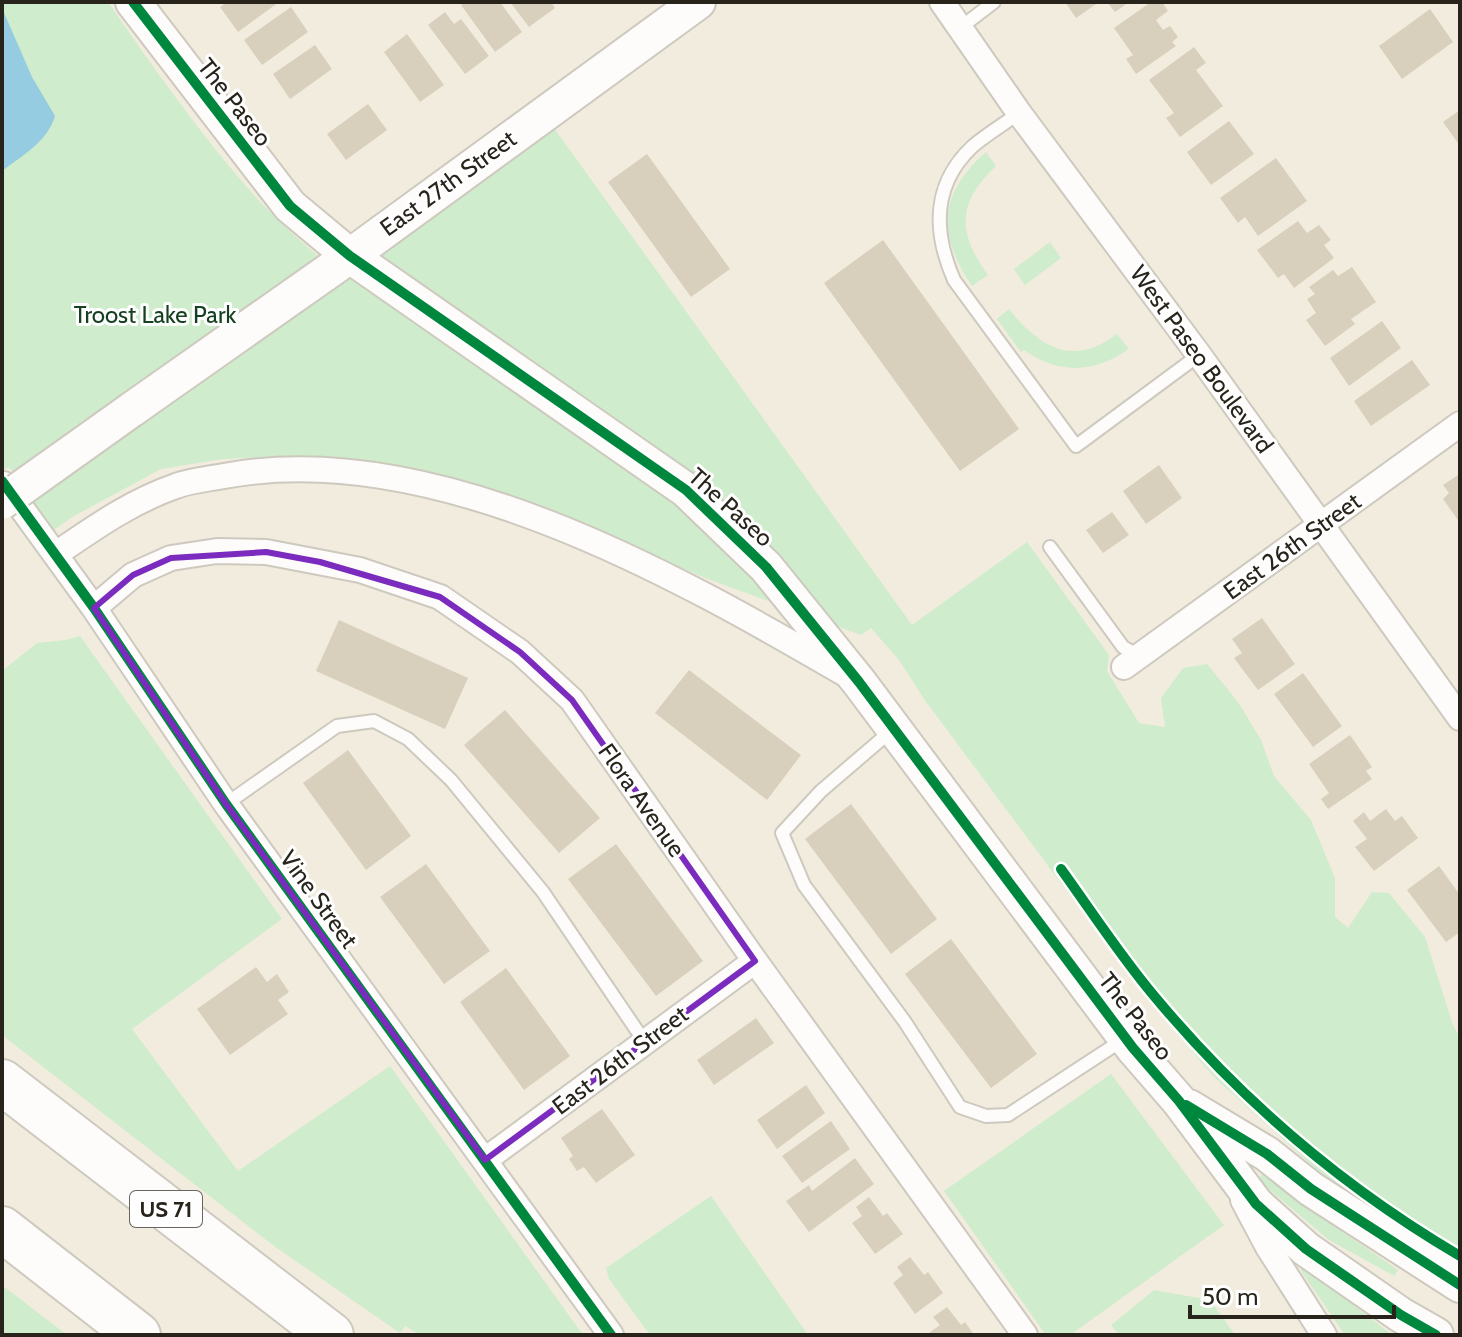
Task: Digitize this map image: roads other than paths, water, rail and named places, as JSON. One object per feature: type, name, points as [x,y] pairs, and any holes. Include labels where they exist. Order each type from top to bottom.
[{"type":"highway","name":"US 71","points":[[2,1082],[331,1335]]},
{"type":"highway","points":[[2,1229],[138,1335]]},
{"type":"main road","name":"The Paseo","points":[[133,2],[290,206],[350,256],[686,490],[766,567],[859,682],[1125,1037],[1179,1101],[1225,1167],[1256,1204],[1306,1249],[1401,1315],[1436,1335]]},
{"type":"main road","name":"East 27th Street","points":[[2,502],[350,256],[692,3]]},
{"type":"main road","name":"The Paseo","points":[[1179,1101],[1267,1154],[1311,1189],[1460,1285]]},
{"type":"street","name":"West Paseo Boulevard","points":[[942,2],[1019,113],[1199,355],[1460,718]]},
{"type":"street","name":"East 26th Street","points":[[1132,661],[1460,424]]},
{"type":"street","points":[[56,554],[120,511],[178,485],[261,469],[337,471],[423,484],[523,514],[612,551],[697,590],[859,682]]},
{"type":"street","name":"Vine Street","points":[[2,481],[94,608],[226,804],[611,1335]]},
{"type":"street","name":"Flora Avenue","points":[[94,608],[133,575],[171,558],[217,551],[266,552],[347,567],[440,597],[520,652],[572,700],[755,961],[1025,1335]]},
{"type":"street","name":"East 26th Street","points":[[485,1160],[755,961]]},
{"type":"street","points":[[1225,1167],[1268,1247],[1324,1335]]},
{"type":"lane","points":[[960,28],[994,2]]},
{"type":"lane","points":[[1019,113],[973,146],[958,165],[939,209],[942,254],[954,280],[1076,446],[1199,355]]},
{"type":"lane","points":[[1050,547],[1132,661]]},
{"type":"lane","points":[[226,804],[337,726],[374,721],[408,739],[451,780],[543,892],[644,1041]]},
{"type":"lane","points":[[894,729],[821,791],[782,833],[804,885],[905,1022],[960,1107],[986,1116],[1008,1115],[1125,1037]]},
{"type":"water","points":[[2,8],[32,77],[55,116],[47,133],[26,154],[2,171]]},
{"type":"park label","name":"Troost Lake Park","points":[[155,314]]}]
